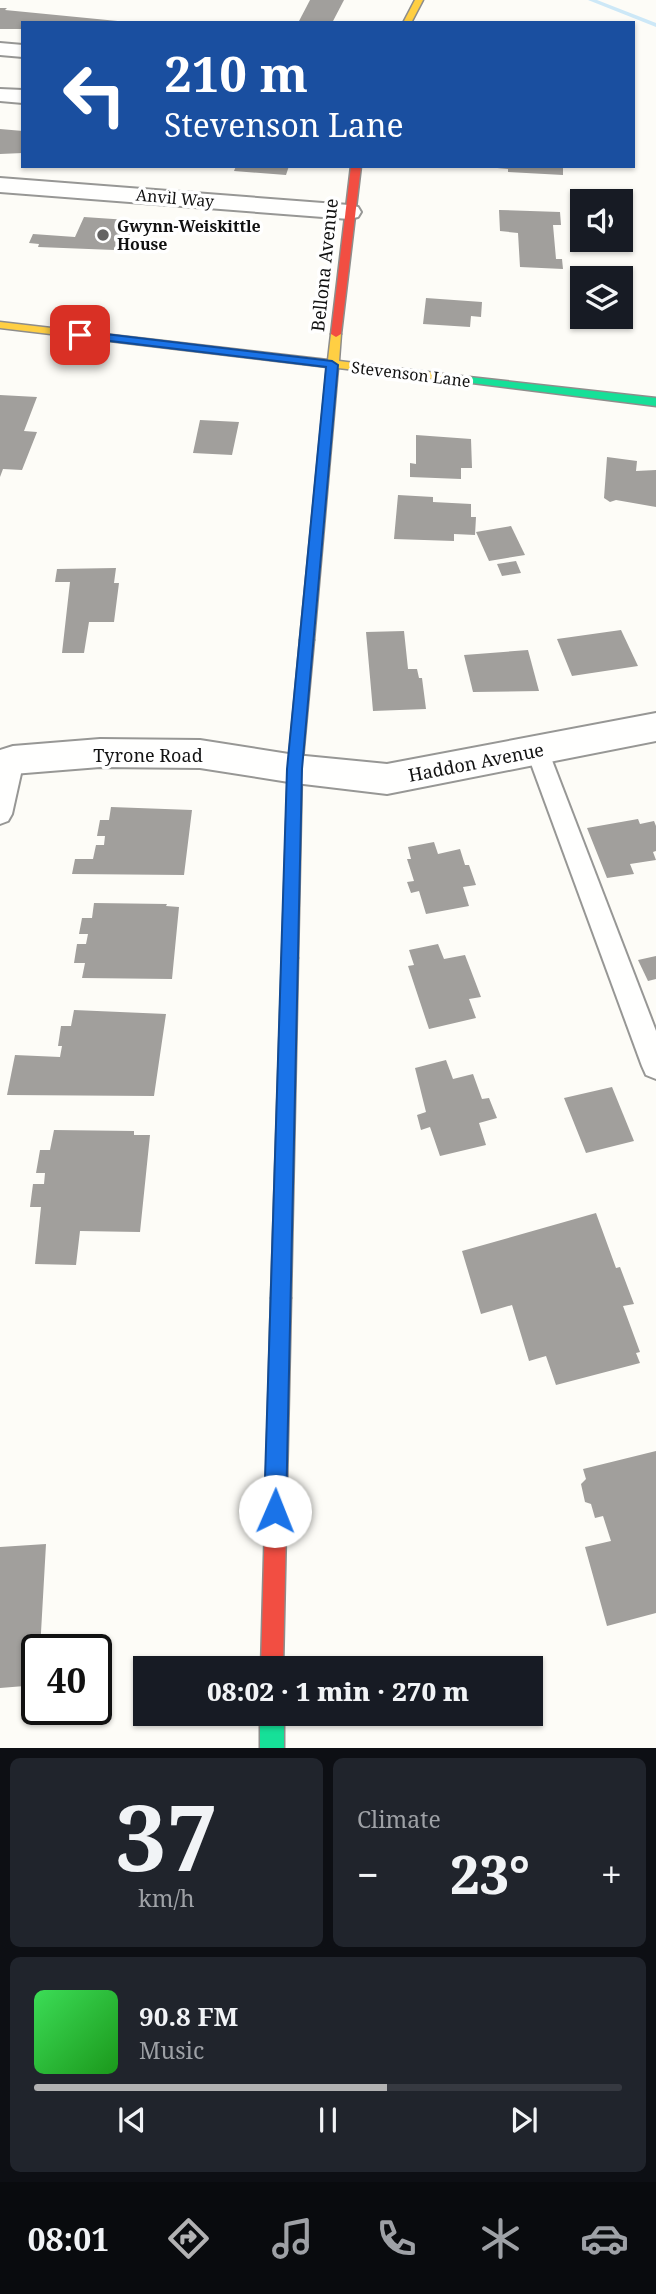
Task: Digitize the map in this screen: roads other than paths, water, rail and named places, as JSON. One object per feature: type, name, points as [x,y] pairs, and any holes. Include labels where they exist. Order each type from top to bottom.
[{"type":"street","points":[[408,21],[419,0]]},
{"type":"street","points":[[0,49],[21,51]]},
{"type":"street","points":[[0,95],[21,97]]},
{"type":"street","name":"Bellona Avenue","points":[[272,1656],[295,769],[332,365],[356,168]]},
{"type":"street","name":"Anvil Way","points":[[0,185],[349,212]]},
{"type":"street","name":"Stevenson Lane","points":[[0,325],[656,402]]},
{"type":"street","name":"Haddon Avenue","points":[[295,769],[387,779],[656,727]]},
{"type":"street","name":"Tyrone Road","points":[[7,762],[100,753],[200,754],[295,769]]},
{"type":"street","points":[[272,1726],[272,1748]]},
{"type":"lane","points":[[537,750],[656,1066]]},
{"type":"lane","points":[[0,814],[7,762]]},
{"type":"waterway","points":[[591,0],[656,25]]},
{"type":"place","name":"Gwynn-Weiskittle House","points":[[103,235]]}]
